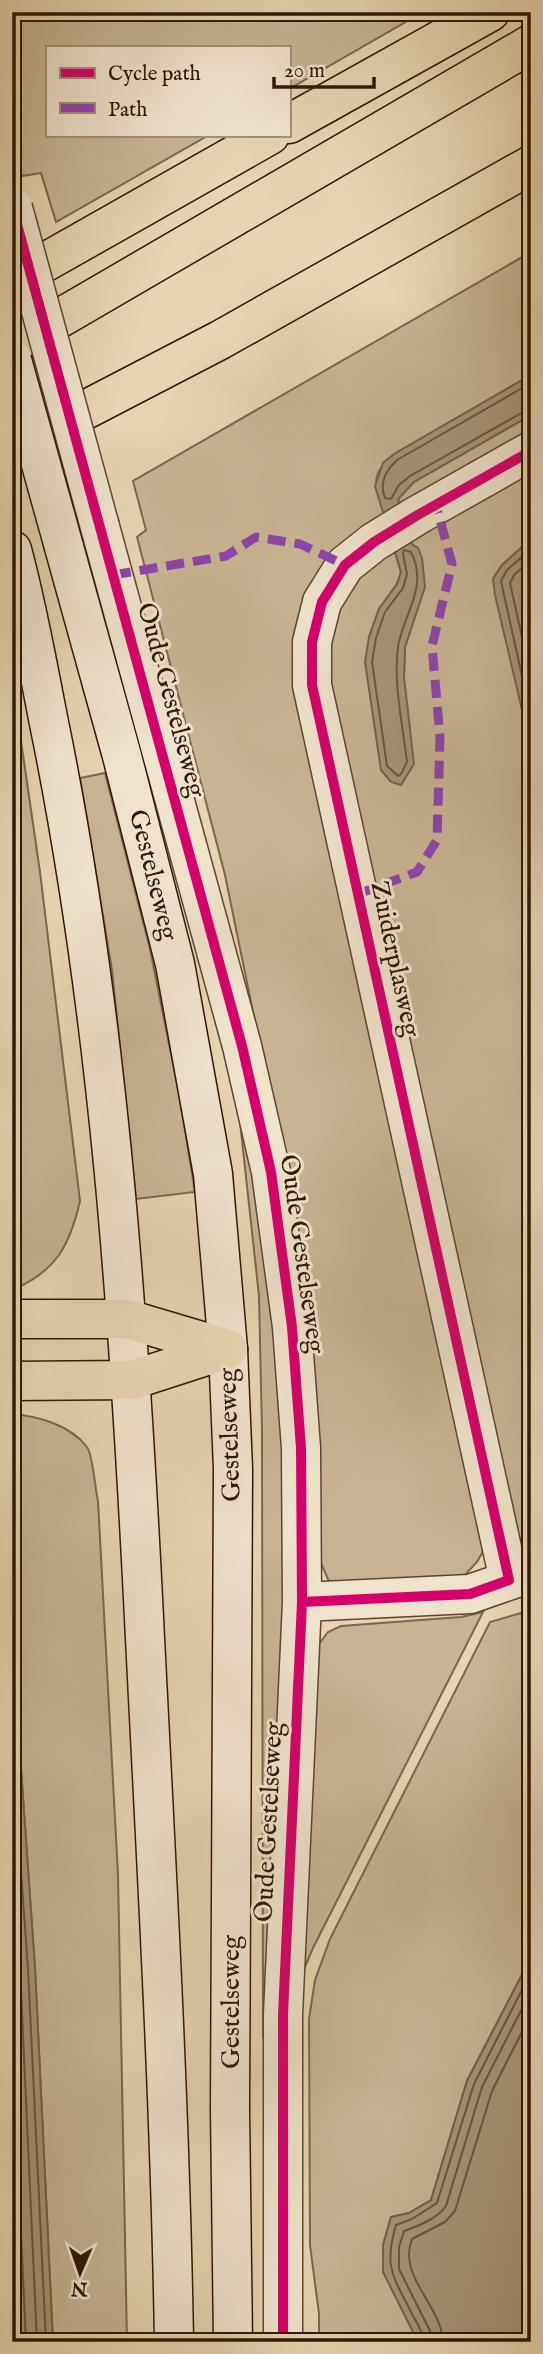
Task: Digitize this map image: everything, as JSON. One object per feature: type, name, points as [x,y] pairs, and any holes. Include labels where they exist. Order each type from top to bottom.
[{"type":"highway","points":[[290,123],[490,12]]},
{"type":"highway","points":[[12,345],[531,44]]},
{"type":"highway","points":[[12,281],[268,136]]},
{"type":"highway","points":[[12,448],[220,340],[531,165]]},
{"type":"highway","points":[[12,477],[220,340]]},
{"type":"highway","points":[[12,1319],[127,1319],[228,1349]]},
{"type":"highway","points":[[12,1381],[132,1380],[228,1349]]},
{"type":"main road","name":"Oude Gestelseweg","points":[[13,207],[242,1046],[271,1172],[292,1327],[301,1448],[302,1602],[283,2015],[283,2342]]},
{"type":"main road","name":"Gestelseweg","points":[[12,360],[122,756],[175,964],[213,1174],[228,1349],[233,1492],[230,2110],[233,2342]]},
{"type":"main road","name":"Zuiderplasweg","points":[[520,1576],[312,685],[313,642],[323,602],[345,565],[374,542],[416,516],[531,451]]},
{"type":"main road","points":[[15,561],[64,795],[99,1023],[114,1164],[132,1380],[138,1496],[159,1912],[174,2342]]},
{"type":"main road","points":[[302,1602],[470,1594],[520,1576]]},
{"type":"shaded area","points":[[12,12],[423,12],[290,88],[290,46],[46,46],[46,136],[207,136],[56,222],[41,173],[22,176],[12,140]]},
{"type":"shaded area","points":[[531,252],[531,375],[394,454],[385,462],[376,484],[386,518],[316,599],[485,1548],[463,1577],[331,1586],[320,1561],[259,1041],[225,875],[137,537],[146,530],[133,481]]},
{"type":"shaded area","points":[[531,415],[531,440],[401,508],[398,499],[414,482]]},
{"type":"shaded area","points":[[531,463],[531,539],[502,565],[493,579],[531,748],[531,1553],[517,1542],[322,645],[333,609],[361,568],[393,546],[401,572],[397,584],[379,609],[369,637],[404,677],[405,647],[425,586],[408,535]]},
{"type":"shaded area","points":[[12,679],[40,872],[80,1201],[66,1244],[59,1255],[40,1275],[12,1290]]},
{"type":"shaded area","points":[[105,773],[150,949],[179,1094],[195,1192],[136,1199],[112,970],[80,778]]},
{"type":"shaded area","points":[[234,1067],[263,1172],[288,1403],[273,2019],[263,2035],[262,1431],[259,1296]]},
{"type":"shaded area","points":[[12,1414],[53,1423],[80,1439],[91,1457],[98,1501],[118,1875],[127,2342],[53,2342],[35,1968],[18,1726],[12,1687]]},
{"type":"shaded area","points":[[531,1596],[531,1957],[467,2081],[431,2200],[409,2213],[391,2217],[383,2245],[418,2342],[319,2342],[319,2314],[310,2245],[309,2019],[315,1980],[330,1939],[490,1622],[528,1611],[525,1598]]},
{"type":"shaded area","points":[[483,1612],[313,1948],[299,1981],[319,1644],[328,1632],[341,1626],[461,1617]]},
{"type":"water","points":[[531,375],[531,415],[414,482],[398,499],[412,544],[418,548],[422,558],[425,587],[405,647],[404,677],[414,764],[401,785],[391,782],[381,770],[365,662],[369,637],[379,609],[397,584],[401,572],[375,486],[383,463],[394,454]]},
{"type":"water","points":[[531,539],[531,748],[493,579],[502,565]]},
{"type":"water","points":[[12,1687],[18,1726],[35,1968],[53,2342],[12,2342]]},
{"type":"water","points":[[531,1957],[531,2342],[418,2342],[383,2272],[383,2245],[391,2217],[409,2213],[431,2200],[467,2081]]},
{"type":"marked path","points":[[358,894],[417,872],[437,840],[440,737],[432,646],[452,564],[436,505]]},
{"type":"marked path","points":[[113,575],[226,556],[256,537],[300,544],[345,565]]},
{"type":"cycle path","points":[[12,206],[242,1046],[271,1172],[292,1327],[301,1448],[302,1602],[283,2015],[283,2342]]},
{"type":"cycle path","points":[[302,1602],[470,1594],[509,1580],[312,685],[312,642],[322,602],[345,565],[374,542],[416,516],[531,451]]}]
